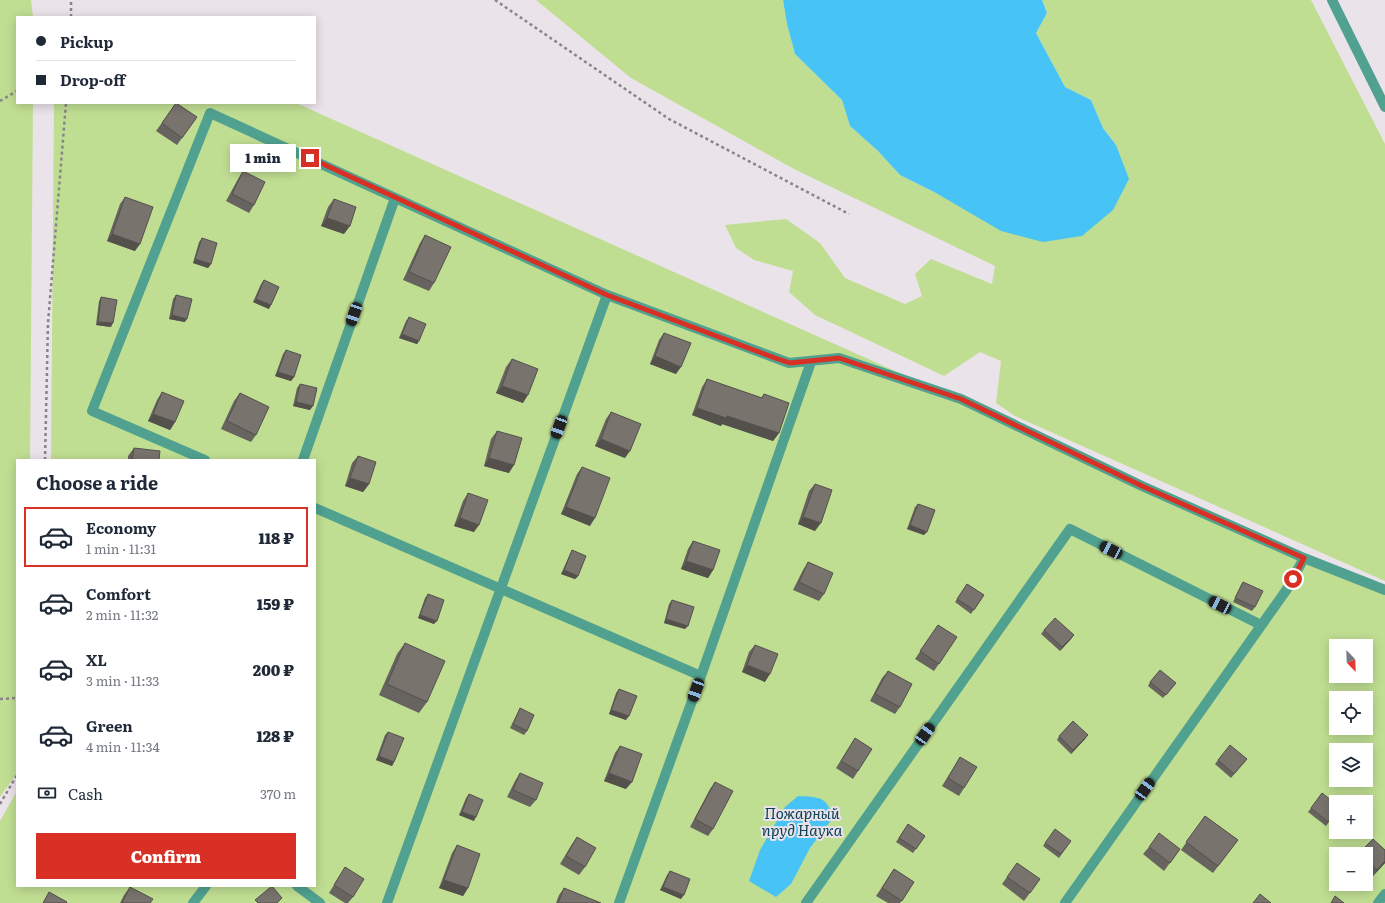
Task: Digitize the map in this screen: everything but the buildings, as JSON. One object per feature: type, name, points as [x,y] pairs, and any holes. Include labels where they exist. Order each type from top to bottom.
[{"type":"street","points":[[1332,0],[1385,107]]},
{"type":"street","points":[[203,459],[92,411],[210,113],[607,295],[790,363],[839,358],[961,399],[1142,486],[1304,558],[1385,590]]},
{"type":"street","points":[[303,459],[395,198]]},
{"type":"street","points":[[387,903],[607,295]]},
{"type":"street","points":[[619,903],[701,676],[811,362]]},
{"type":"street","points":[[316,508],[701,676]]},
{"type":"street","points":[[806,903],[1070,529],[1262,625]]},
{"type":"street","points":[[1065,903],[1287,589],[1304,558]]},
{"type":"street","points":[[192,903],[205,887]]},
{"type":"street","points":[[298,887],[320,903]]},
{"type":"street","points":[[1378,903],[1385,894]]},
{"type":"path","points":[[71,0],[71,16]]},
{"type":"path","points":[[495,0],[669,119],[849,214]]},
{"type":"path","points":[[0,101],[16,92]]},
{"type":"path","points":[[45,459],[48,323],[66,104]]},
{"type":"path","points":[[0,699],[16,698]]},
{"type":"path","points":[[0,804],[16,777]]},
{"type":"green space","points":[[0,0],[31,0],[33,16],[16,16],[16,104],[33,104],[30,459],[16,459],[16,774],[0,797]]},
{"type":"green space","points":[[536,0],[783,0],[787,24],[795,54],[842,100],[850,126],[878,151],[900,175],[936,193],[1116,145],[1103,128],[1091,100],[1065,87],[1036,33],[1047,13],[1042,0],[1311,0],[1385,144],[1385,581],[1015,416],[996,403],[1001,361],[980,352],[944,376],[815,315],[789,292],[793,271],[754,260],[736,248],[725,225],[786,219],[820,243],[845,278],[905,304],[922,296],[915,274],[931,259],[992,284],[995,266],[794,169],[631,78]]},
{"type":"green space","points":[[54,104],[298,104],[1385,590],[1385,903],[0,903],[0,821],[16,793],[16,887],[316,887],[316,459],[51,459]]},
{"type":"water","points":[[783,0],[1042,0],[1047,13],[1036,33],[1065,87],[1091,100],[1103,128],[1116,145],[1129,179],[1113,210],[1082,236],[1043,242],[1001,231],[936,193],[900,175],[878,151],[850,126],[842,100],[795,54],[787,24]]},
{"type":"water","name":"Пожарный пруд Наука","points":[[798,796],[821,799],[828,806],[832,819],[810,848],[791,884],[776,897],[749,881],[760,850],[785,807]]},
{"type":"route","points":[[310,158],[607,295],[775,358],[790,363],[839,358],[961,399],[1142,486],[1304,558],[1293,579]]}]
